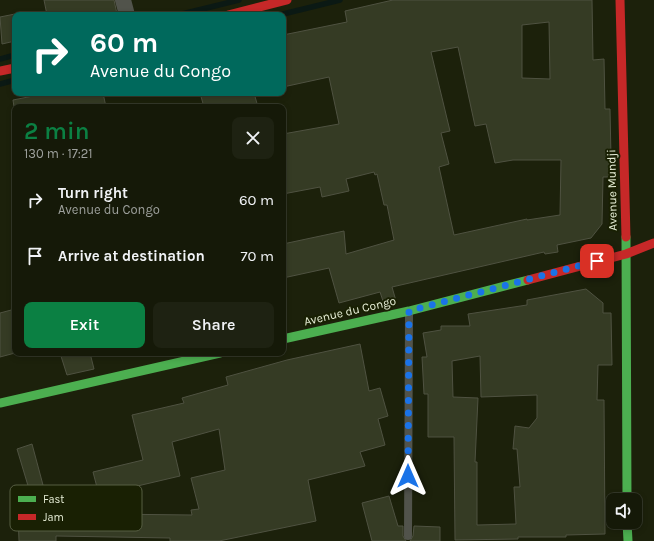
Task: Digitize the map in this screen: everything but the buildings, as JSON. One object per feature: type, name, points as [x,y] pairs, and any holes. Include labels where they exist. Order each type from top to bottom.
[{"type":"street","points":[[123,0],[126,12]]},
{"type":"street","points":[[240,12],[287,0]]},
{"type":"street","name":"Avenue Mundji","points":[[620,0],[626,254],[627,493]]},
{"type":"street","points":[[0,71],[12,69]]},
{"type":"street","name":"Avenue du Congo","points":[[286,338],[409,311],[626,254],[654,243]]},
{"type":"street","points":[[0,403],[207,356]]},
{"type":"street","points":[[627,529],[628,541]]},
{"type":"lane","points":[[408,536],[409,311]]},
{"type":"waterway","points":[[190,12],[239,0]]},
{"type":"waterway","points":[[286,13],[340,0]]},
{"type":"waterway","points":[[0,59],[12,56]]},
{"type":"waterway","points":[[0,84],[12,81]]},
{"type":"traffic: fast","points":[[626,237],[627,493]]},
{"type":"traffic: fast","points":[[286,338],[409,311],[528,280]]},
{"type":"traffic: fast","points":[[0,403],[207,356]]},
{"type":"traffic: fast","points":[[627,529],[628,541]]},
{"type":"traffic: jam","points":[[240,12],[287,0]]},
{"type":"traffic: jam","points":[[620,0],[626,237]]},
{"type":"traffic: jam","points":[[0,71],[12,69]]},
{"type":"traffic: jam","points":[[528,280],[626,254],[654,243]]},
{"type":"route","points":[[408,476],[409,311],[597,261]]}]
